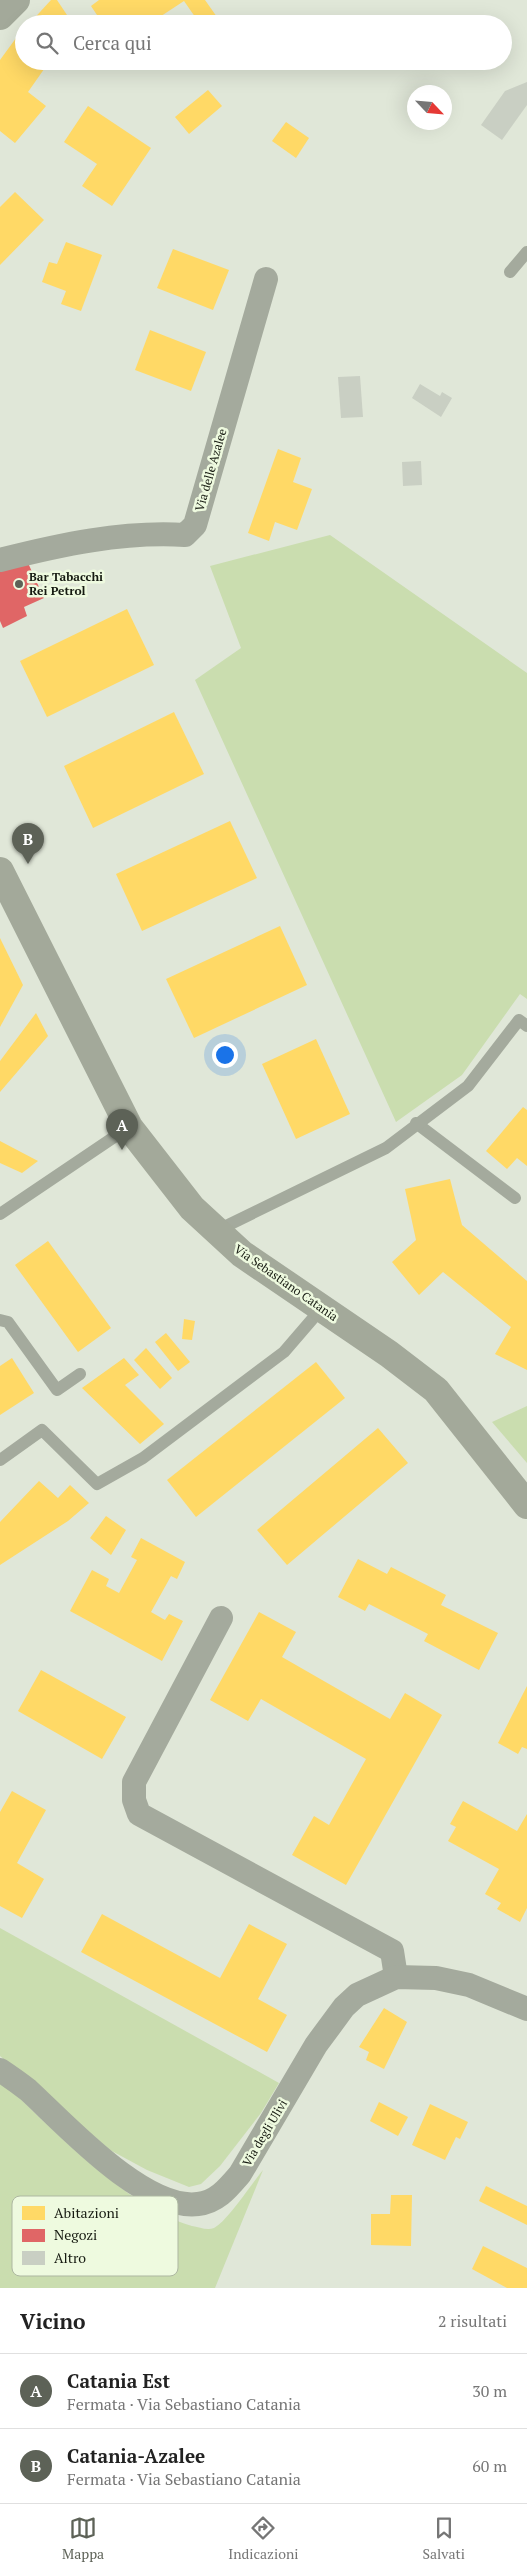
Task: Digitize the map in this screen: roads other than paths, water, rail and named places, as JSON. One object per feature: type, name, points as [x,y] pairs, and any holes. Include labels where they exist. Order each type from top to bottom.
[{"type":"main road","points":[[0,16],[16,0]]},
{"type":"main road","name":"Via Sebastiano Catania","points":[[0,872],[129,1127],[192,1208],[242,1254],[396,1359],[436,1390],[527,1505]]},
{"type":"street","name":"Via delle Azalee","points":[[0,560],[55,546],[160,533],[185,535],[195,525],[266,279]]},
{"type":"street","points":[[221,1618],[134,1782],[134,1800],[139,1814],[392,1951],[396,1977]]},
{"type":"street","name":"Via degli Ulivi","points":[[178,2202],[198,2204],[210,2201],[225,2192],[240,2174],[316,2045],[344,2007],[357,1995],[396,1977],[436,1978],[469,1985],[527,2009]]},
{"type":"street","name":"Via degli Ulivi","points":[[0,2070],[26,2088],[118,2172],[161,2196]]},
{"type":"lane","points":[[510,272],[527,252]]},
{"type":"lane","points":[[216,1231],[386,1148],[416,1123],[468,1086],[519,1020],[527,1026]]},
{"type":"lane","points":[[416,1123],[515,1198]]},
{"type":"lane","points":[[0,1214],[129,1127]]},
{"type":"lane","points":[[0,1460],[42,1430],[97,1484],[143,1458],[284,1352],[321,1308]]},
{"type":"lane","points":[[0,1320],[8,1322],[57,1390],[80,1374]]},
{"type":"place","name":"Bar Tabacchi Rei Petrol","points":[[19,584]]},
{"type":"place","name":"Catania-Azalee","points":[[28,864]]},
{"type":"place","name":"Catania Est","points":[[122,1150]]}]
